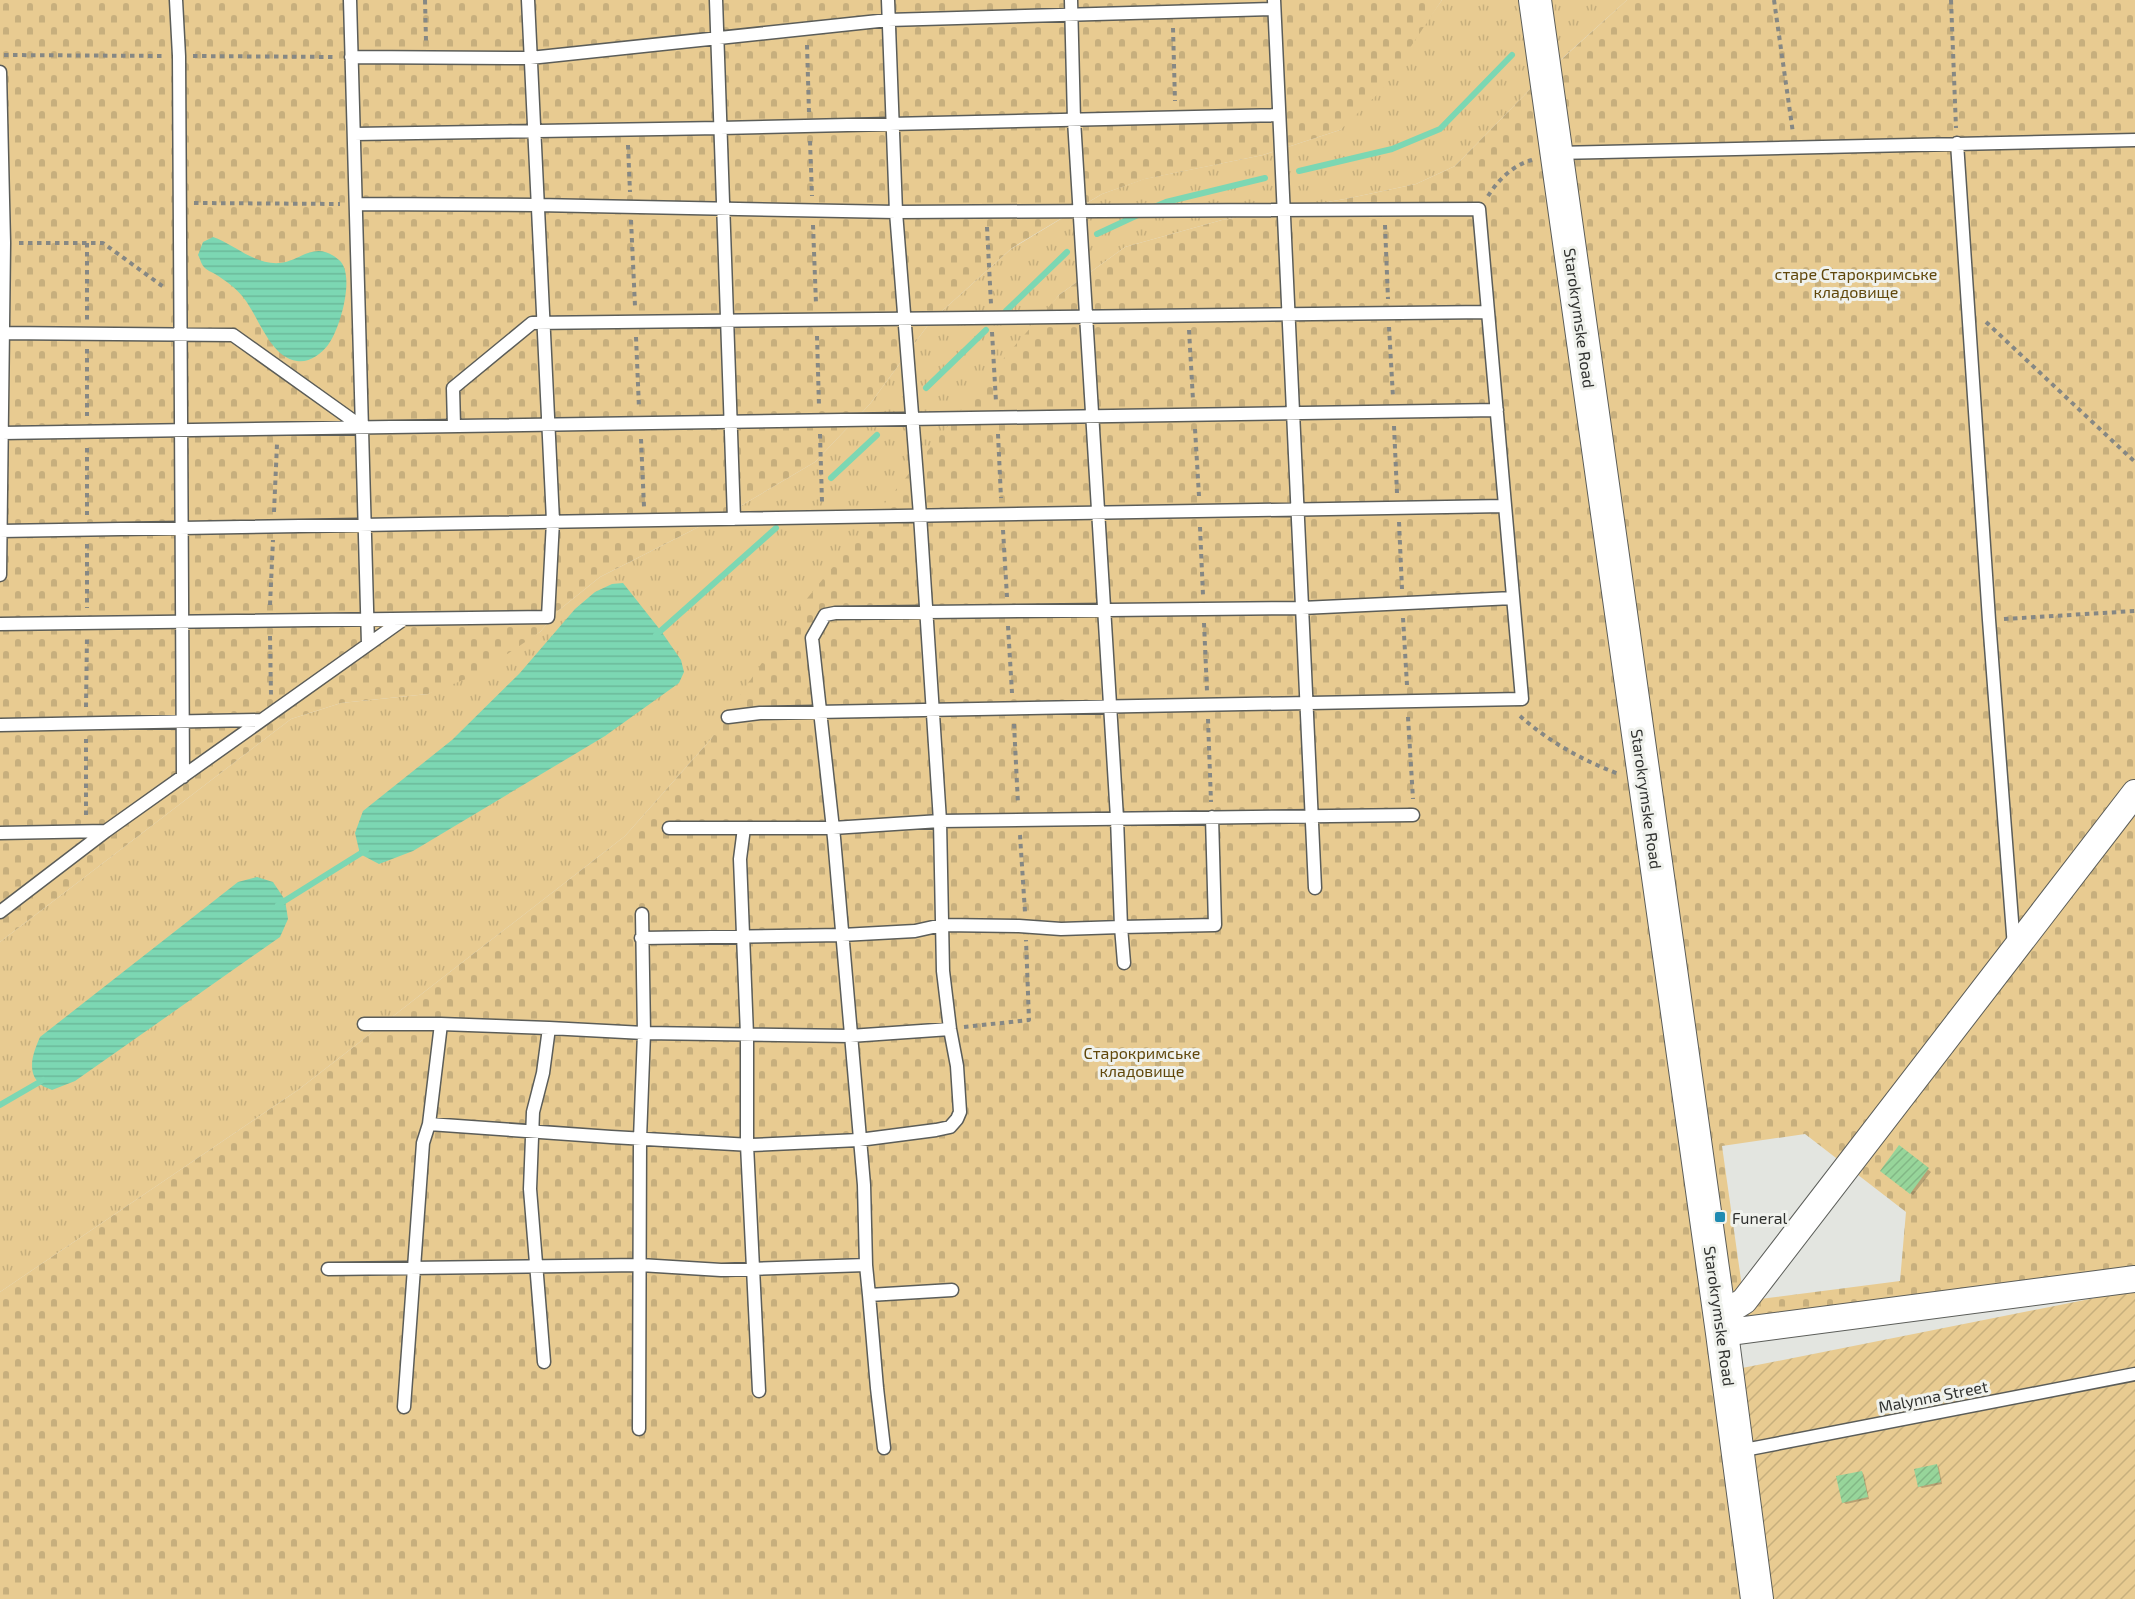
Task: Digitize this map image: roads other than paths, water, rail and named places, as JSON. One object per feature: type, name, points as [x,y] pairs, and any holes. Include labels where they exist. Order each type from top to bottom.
[{"type":"street","name":"Starokrymske Road","points":[[1535,0],[1721,1325],[1757,1599]]},
{"type":"street","points":[[1721,1325],[1744,1301],[2135,793]]},
{"type":"street","points":[[1721,1325],[2135,1279]]},
{"type":"lane","points":[[176,0],[183,777]]},
{"type":"lane","points":[[350,0],[368,644]]},
{"type":"lane","points":[[0,624],[548,616],[553,521],[528,0]]},
{"type":"lane","points":[[716,0],[734,519]]},
{"type":"lane","points":[[429,1124],[747,1144],[860,1140],[936,1130],[950,1126],[960,1112],[957,1066],[943,971],[940,821],[920,515],[896,212],[888,0]]},
{"type":"lane","points":[[1071,0],[1074,120],[1124,963]]},
{"type":"lane","points":[[351,57],[530,58],[888,20],[1172,12],[1274,5],[1314,888]]},
{"type":"lane","points":[[0,72],[4,243],[0,575]]},
{"type":"lane","points":[[354,134],[1279,115]]},
{"type":"lane","points":[[1556,153],[2135,140]]},
{"type":"lane","points":[[1957,143],[2014,950]]},
{"type":"lane","points":[[356,204],[896,212],[1479,209],[1522,699],[760,713],[728,717]]},
{"type":"lane","points":[[454,426],[453,388],[532,323],[1488,312]]},
{"type":"lane","points":[[2,333],[233,335],[362,427]]},
{"type":"lane","points":[[2,432],[1497,410]]},
{"type":"lane","points":[[0,531],[1505,506]]},
{"type":"lane","points":[[884,1448],[866,1265],[864,1185],[833,828],[812,638],[825,615],[835,613],[1302,608],[1513,598]]},
{"type":"lane","points":[[0,912],[106,831],[404,619]]},
{"type":"lane","points":[[0,725],[182,722],[266,717]]},
{"type":"lane","points":[[669,828],[833,828],[940,821],[1413,815]]},
{"type":"lane","points":[[641,938],[842,935],[915,931],[942,925],[1062,929],[1215,925],[1212,817]]},
{"type":"lane","points":[[744,828],[740,859],[747,1035],[747,1144],[759,1391]]},
{"type":"lane","points":[[0,832],[106,831]]},
{"type":"lane","points":[[639,1429],[640,1138],[644,1033],[642,914]]},
{"type":"lane","points":[[364,1024],[441,1024],[644,1033],[850,1036],[950,1029]]},
{"type":"lane","points":[[404,1407],[423,1143],[429,1124],[441,1024]]},
{"type":"lane","points":[[544,1362],[530,1189],[533,1112],[543,1073],[549,1028]]},
{"type":"lane","points":[[328,1269],[640,1265],[721,1270],[866,1265]]},
{"type":"lane","points":[[869,1295],[952,1290]]},
{"type":"lane","name":"Malynna Street","points":[[1738,1451],[2135,1374]]},
{"type":"waterway","points":[[1299,171],[1392,149],[1440,129],[1512,55]]},
{"type":"waterway","points":[[1154,207],[1166,202],[1265,178]]},
{"type":"waterway","points":[[1097,234],[1140,214]]},
{"type":"waterway","points":[[1006,311],[1067,252]]},
{"type":"waterway","points":[[926,388],[986,330]]},
{"type":"waterway","points":[[831,478],[877,435]]},
{"type":"waterway","points":[[656,635],[776,528]]},
{"type":"waterway","points":[[278,905],[366,850]]},
{"type":"waterway","points":[[0,1105],[43,1080]]},
{"type":"place","name":"Funeral","points":[[1720,1217]]},
{"type":"park label","name":"старе Старокримське кладовище","points":[[1856,282]]},
{"type":"park label","name":"Старокримське кладовище","points":[[1142,1061]]}]
